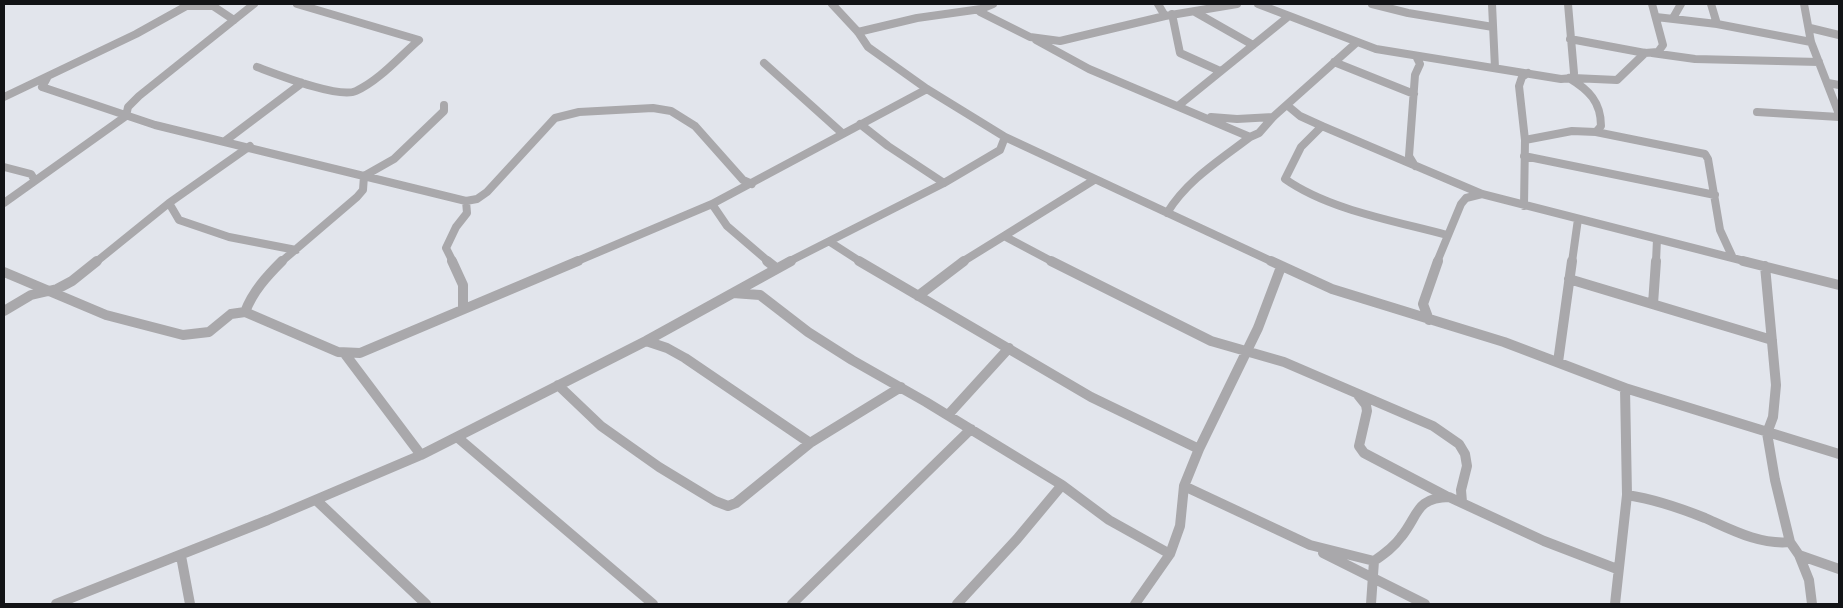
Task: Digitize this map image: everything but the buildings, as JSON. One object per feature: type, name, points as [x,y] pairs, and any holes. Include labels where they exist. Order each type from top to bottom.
[{"type":"street","points":[[115,113],[128,107],[162,77],[254,4]]},
{"type":"street","points":[[257,68],[302,83],[338,92],[356,91],[419,40],[418,38],[383,31],[297,4]]},
{"type":"street","points":[[832,4],[858,32],[868,46],[927,89],[1005,137],[1281,267],[1332,289],[1504,342],[1624,388],[1839,454]]},
{"type":"street","points":[[858,32],[917,18],[981,9],[993,4]]},
{"type":"street","points":[[1158,4],[1176,26],[1176,43],[1180,53],[1220,71]]},
{"type":"street","points":[[1030,37],[1060,41],[1168,15],[1237,4]]},
{"type":"street","points":[[1258,4],[1269,5],[1289,16],[1356,43],[1416,56],[1528,73],[1571,78],[1617,80],[1649,53],[1662,50],[1670,56]]},
{"type":"street","points":[[1372,4],[1408,13],[1493,27]]},
{"type":"street","points":[[1492,4],[1494,68]]},
{"type":"street","points":[[1568,4],[1574,67],[1571,78]]},
{"type":"street","points":[[1652,4],[1663,45],[1662,50]]},
{"type":"street","points":[[1674,18],[1681,4]]},
{"type":"street","points":[[1711,4],[1716,24]]},
{"type":"street","points":[[1757,112],[1839,116],[1828,82],[1811,42],[1810,28],[1804,4]]},
{"type":"street","points":[[4,97],[47,78],[189,5],[213,6],[234,20]]},
{"type":"street","points":[[981,9],[980,12],[1089,69],[1250,137]]},
{"type":"street","points":[[1195,12],[1253,45]]},
{"type":"street","points":[[1178,106],[1289,16]]},
{"type":"street","points":[[1656,17],[1716,24],[1811,42]]},
{"type":"street","points":[[1810,28],[1839,35]]},
{"type":"street","points":[[1570,39],[1696,59],[1819,62]]},
{"type":"street","points":[[1054,50],[1060,41]]},
{"type":"street","points":[[1167,213],[1171,205],[1186,188],[1250,137],[1258,133],[1356,43]]},
{"type":"street","points":[[1415,166],[1409,156],[1415,75],[1420,64],[1416,56]]},
{"type":"street","points":[[1334,62],[1414,94]]},
{"type":"street","points":[[764,63],[842,133]]},
{"type":"street","points":[[1524,206],[1525,140],[1519,86],[1522,77],[1528,73]]},
{"type":"street","points":[[47,78],[43,82],[42,87],[115,113],[466,201],[477,199],[487,192],[556,118],[575,113],[642,110],[655,107],[668,110],[690,122],[743,180],[752,184]]},
{"type":"street","points":[[1571,78],[1586,88],[1600,105],[1601,126],[1596,132]]},
{"type":"street","points":[[1828,82],[1839,85]]},
{"type":"street","points":[[225,141],[302,83]]},
{"type":"street","points":[[345,354],[366,350],[712,204],[927,89]]},
{"type":"street","points":[[364,176],[394,160],[444,111],[444,105]]},
{"type":"street","points":[[1288,106],[1299,115],[1322,126],[1482,194],[1524,206],[1732,256],[1839,285]]},
{"type":"street","points":[[4,203],[126,116],[128,107]]},
{"type":"street","points":[[1204,117],[1237,119],[1299,115]]},
{"type":"street","points":[[860,124],[888,146],[944,183]]},
{"type":"street","points":[[1322,126],[1301,147],[1285,179],[1291,185],[1329,200],[1447,235]]},
{"type":"street","points":[[1525,140],[1572,131],[1596,132],[1704,154],[1708,160],[1720,230],[1732,256]]},
{"type":"street","points":[[1000,150],[1005,137]]},
{"type":"street","points":[[4,311],[31,295],[50,291],[77,278],[169,203],[250,146]]},
{"type":"street","points":[[56,604],[181,556],[421,455],[646,341],[776,268],[830,242],[913,197],[944,183],[1000,150],[1025,146]]},
{"type":"street","points":[[1396,158],[1409,156]]},
{"type":"street","points":[[1524,156],[1715,195]]},
{"type":"street","points":[[4,167],[32,174],[34,180]]},
{"type":"street","points":[[245,312],[250,296],[296,250],[357,197],[363,190],[364,176]]},
{"type":"street","points":[[918,296],[960,263],[1094,180]]},
{"type":"street","points":[[1429,320],[1423,304],[1447,235],[1460,206],[1466,198],[1482,194]]},
{"type":"street","points":[[463,308],[465,293],[446,248],[456,227],[467,212],[466,201]]},
{"type":"street","points":[[169,203],[179,220],[229,237],[296,250]]},
{"type":"street","points":[[712,204],[727,226],[776,268]]},
{"type":"street","points":[[1558,362],[1578,219]]},
{"type":"street","points":[[1004,236],[1099,286],[1211,341],[1246,354],[1274,359],[1358,395],[1380,401],[1427,424],[1461,447],[1467,460],[1460,492],[1462,502]]},
{"type":"street","points":[[1653,304],[1658,239]]},
{"type":"street","points":[[830,242],[1091,397],[1199,450]]},
{"type":"street","points":[[1766,266],[1776,385],[1773,417],[1767,432],[1775,480],[1790,542],[1799,555],[1809,580],[1812,604]]},
{"type":"street","points":[[1135,604],[1170,554],[1180,526],[1184,486],[1199,450],[1246,354],[1270,299],[1281,267]]},
{"type":"street","points":[[4,272],[106,315],[184,335],[209,332],[231,314],[245,312],[345,354],[421,455]]},
{"type":"street","points":[[1569,279],[1772,340]]},
{"type":"street","points":[[465,293],[488,298]]},
{"type":"street","points":[[731,294],[747,293],[760,295],[808,332],[971,429],[1062,486],[1109,520],[1170,554]]},
{"type":"street","points":[[1402,311],[1423,304]]},
{"type":"street","points":[[646,341],[667,348],[685,358],[810,443]]},
{"type":"street","points":[[948,415],[1009,348]]},
{"type":"street","points":[[354,365],[366,350]]},
{"type":"street","points":[[558,385],[601,426],[628,446],[715,501],[728,506],[736,503],[810,443],[901,386]]},
{"type":"street","points":[[1615,604],[1626,495],[1624,388]]},
{"type":"street","points":[[1358,395],[1366,405],[1367,411],[1359,446],[1364,453],[1449,497],[1544,541],[1618,569]]},
{"type":"street","points":[[792,604],[971,429]]},
{"type":"street","points":[[457,437],[653,604]]},
{"type":"street","points":[[957,604],[1017,539],[1062,486]]},
{"type":"street","points":[[1184,486],[1310,545],[1425,604]]},
{"type":"street","points":[[1626,495],[1644,497],[1766,542],[1782,544],[1790,542]]},
{"type":"street","points":[[1371,604],[1373,589],[1371,577],[1374,561],[1402,536],[1423,502],[1436,496],[1449,497]]},
{"type":"street","points":[[316,500],[348,528],[426,604]]},
{"type":"street","points":[[1310,545],[1374,561]]},
{"type":"street","points":[[1799,555],[1839,569]]},
{"type":"street","points":[[181,556],[190,604]]}]
